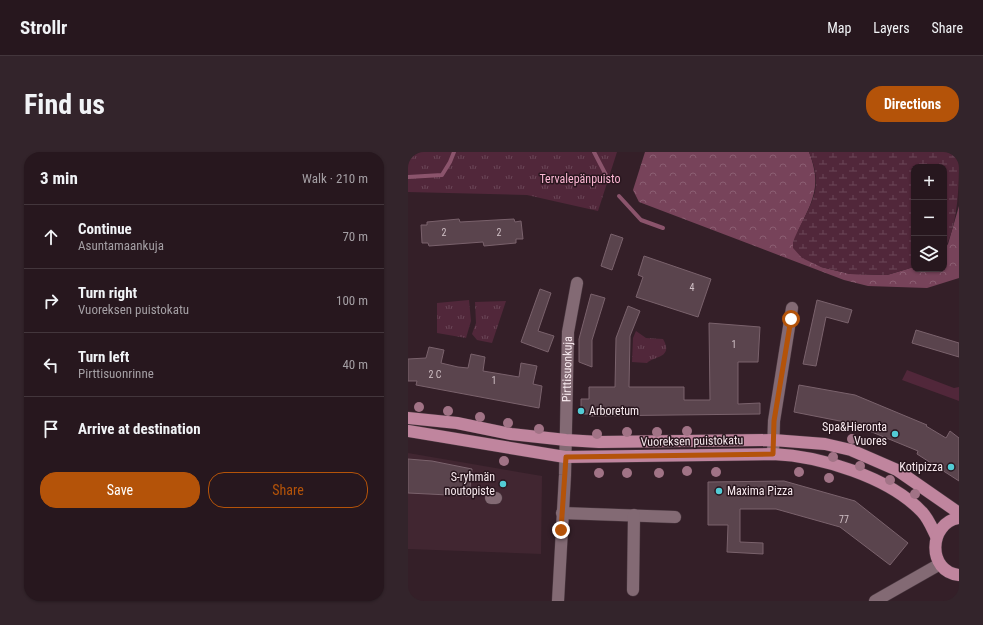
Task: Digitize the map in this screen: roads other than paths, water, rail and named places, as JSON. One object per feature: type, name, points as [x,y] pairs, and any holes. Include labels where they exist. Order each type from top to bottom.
[{"type":"main road","name":"Vuoreksen puistokatu","points":[[408,418],[457,423],[511,434],[566,440],[599,442],[773,440],[825,444],[851,450],[896,470],[959,513]]},
{"type":"main road","name":"Vuoreksen puistokatu","points":[[408,431],[566,457],[794,455],[819,460],[852,470],[880,484],[912,503],[923,513],[936,536]]},
{"type":"main road","points":[[959,518],[954,519],[943,526],[936,536],[935,550],[940,564],[947,571],[959,575]]},
{"type":"street","name":"Pirttisuonkuja","points":[[558,601],[566,457],[568,332],[577,283]]},
{"type":"street","points":[[773,454],[773,440],[792,308]]},
{"type":"street","points":[[562,513],[675,517]]},
{"type":"street","points":[[633,590],[634,515]]},
{"type":"street","points":[[875,601],[940,564]]},
{"type":"waterway","points":[[408,177],[442,175],[454,152]]},
{"type":"waterway","points":[[594,152],[607,177]]},
{"type":"waterway","points":[[619,196],[641,220],[663,228]]},
{"type":"place","name":"Arboretum","points":[[581,411]]},
{"type":"place","name":"Spa&Hieronta Vuores","points":[[895,434]]},
{"type":"place","name":"Kotipizza","points":[[951,467]]},
{"type":"place","name":"S-ryhmän noutopiste","points":[[503,484]]},
{"type":"place","name":"Maxima Pizza","points":[[719,491]]},
{"type":"park label","name":"Tervalepänpuisto","points":[[580,179]]}]
